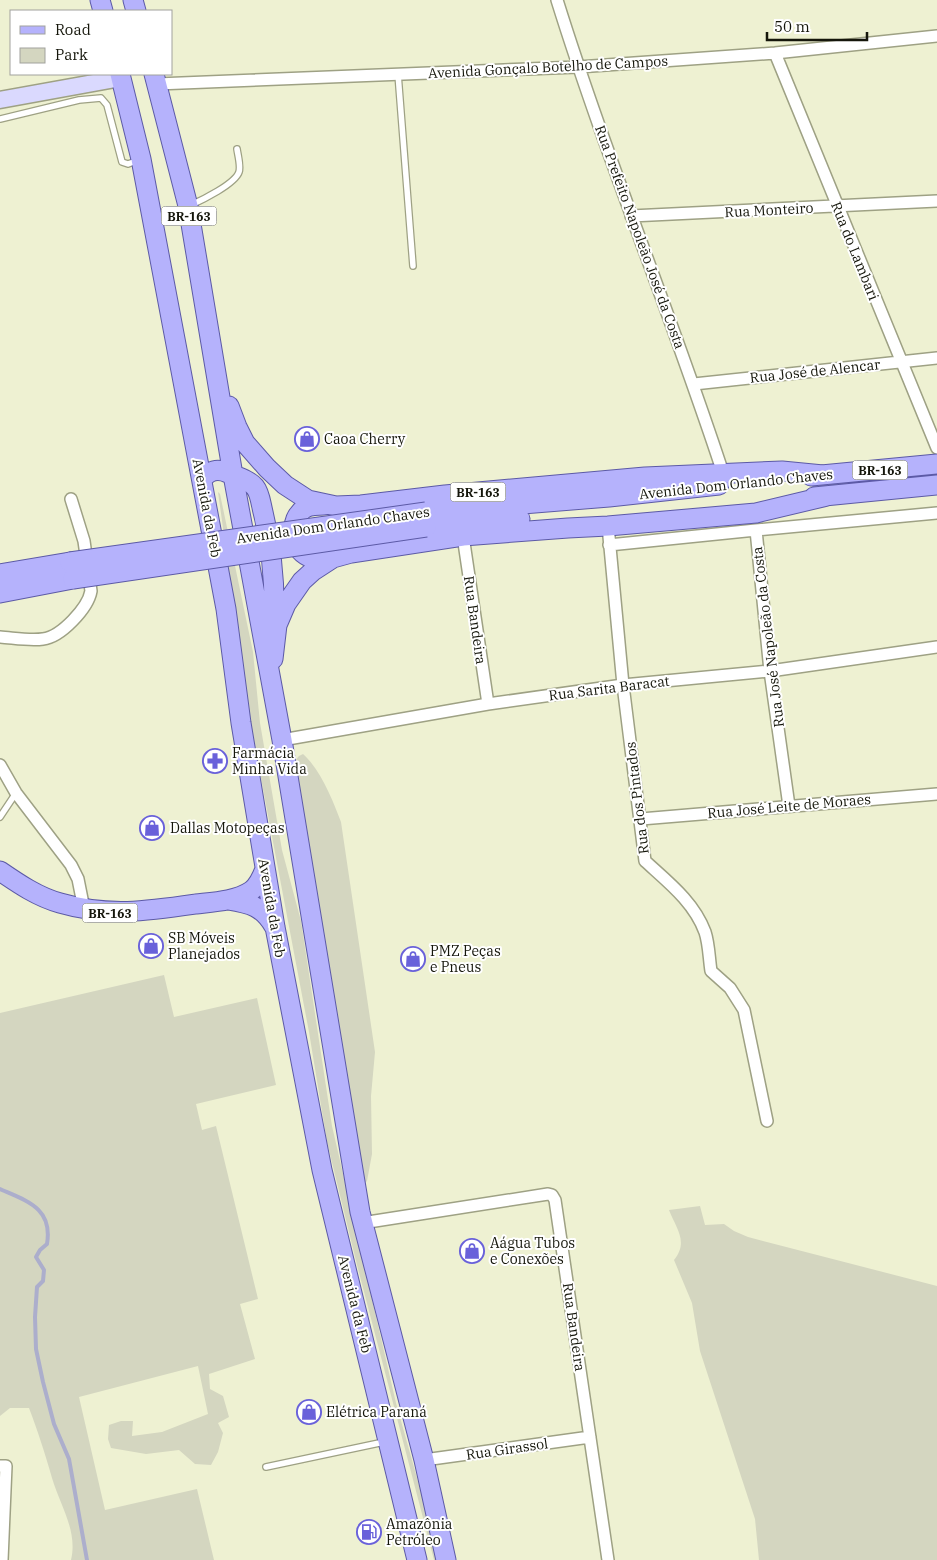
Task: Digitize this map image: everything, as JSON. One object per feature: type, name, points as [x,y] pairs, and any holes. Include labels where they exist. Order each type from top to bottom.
[{"type":"main road","name":"Avenida da Feb","points":[[120,76],[141,159],[202,480],[226,610],[241,723],[275,927],[322,1170],[417,1560]]},
{"type":"main road","name":"Avenida da Feb","points":[[156,79],[188,206],[232,475],[272,680],[362,1223],[424,1460],[446,1560]]},
{"type":"main road","name":"BR-163","points":[[213,360],[237,427],[254,455],[279,479],[308,500],[336,506],[592,481],[782,471],[823,475]]},
{"type":"main road","name":"Avenida Dom Orlando Chaves","points":[[426,520],[609,497],[937,464]]},
{"type":"main road","points":[[202,480],[206,474],[217,470],[251,483],[258,491],[269,540],[274,582],[272,680]]},
{"type":"main road","name":"Avenida Dom Orlando Chaves","points":[[426,520],[459,523],[631,513],[937,485]]},
{"type":"main road","points":[[336,506],[316,505],[306,508],[298,515],[293,530],[294,539],[299,550],[309,557],[319,559],[333,558],[352,553],[463,536],[756,513],[826,496]]},
{"type":"main road","name":"BR-163","points":[[0,574],[72,570],[426,520]]},
{"type":"main road","points":[[274,643],[277,625],[286,604],[294,592],[313,571],[333,558]]},
{"type":"main road","name":"BR-163","points":[[0,593],[72,570]]},
{"type":"main road","name":"BR-163","points":[[0,871],[47,899],[84,909],[106,912],[138,912],[228,900],[252,891],[260,881],[265,869]]},
{"type":"main road","points":[[228,900],[249,904],[260,909],[268,915],[275,927]]},
{"type":"street","name":"Rua Prefeito Napoleão José da Costa","points":[[557,0],[578,67],[694,384],[723,473]]},
{"type":"street","name":"Avenida Gonçalo Botelho de Campos","points":[[156,79],[398,74],[578,67],[775,53],[937,36]]},
{"type":"street","name":"Rua do Lambari","points":[[775,53],[937,448]]},
{"type":"street","points":[[0,100],[120,76]]},
{"type":"street","name":"Rua Monteiro","points":[[631,216],[937,201]]},
{"type":"street","name":"Rua José de Alencar","points":[[694,384],[937,358]]},
{"type":"street","points":[[0,637],[42,639],[57,634],[79,614],[90,598],[91,591],[84,541],[71,499]]},
{"type":"street","name":"Rua José Napoleão da Costa","points":[[789,806],[770,671],[756,530],[937,513]]},
{"type":"street","name":"Rua dos Pintados","points":[[608,526],[623,685],[645,861],[695,910],[706,934],[711,971],[730,988],[744,1010],[767,1121]]},
{"type":"street","points":[[609,545],[756,530]]},
{"type":"street","name":"Rua Bandeira","points":[[463,536],[488,704]]},
{"type":"street","name":"Rua Sarita Baracat","points":[[282,740],[488,704],[623,685],[770,671],[937,647]]},
{"type":"street","points":[[0,765],[16,793],[71,865],[78,879],[84,909]]},
{"type":"street","name":"Rua José Leite de Moraes","points":[[640,819],[937,794]]},
{"type":"street","name":"Rua Bandeira","points":[[362,1223],[548,1194],[555,1200],[608,1560]]},
{"type":"street","name":"Rua Girassol","points":[[424,1460],[590,1437]]},
{"type":"street","points":[[2,1560],[3,1466]]},
{"type":"lane","points":[[398,74],[413,266]]},
{"type":"lane","points":[[0,119],[79,100],[101,98],[107,105],[122,162],[128,164],[141,159]]},
{"type":"lane","points":[[188,206],[214,194],[235,179],[239,171],[237,149]]},
{"type":"lane","points":[[0,817],[16,793]]},
{"type":"lane","points":[[266,1467],[389,1441]]},
{"type":"green space","points":[[218,492],[220,494],[253,652],[260,723],[282,850],[301,921],[332,1126],[396,1403],[440,1560],[434,1560],[327,1142],[309,1032],[252,731],[232,602]]},
{"type":"green space","points":[[303,754],[321,777],[341,822],[375,1052],[371,1096],[372,1154],[367,1181],[363,1185],[294,762]]},
{"type":"green space","points":[[164,975],[174,1017],[257,998],[276,1085],[196,1104],[202,1130],[216,1126],[258,1299],[240,1304],[255,1359],[209,1374],[210,1389],[223,1396],[229,1417],[218,1423],[223,1433],[218,1452],[211,1465],[195,1464],[179,1450],[146,1454],[111,1448],[108,1439],[109,1425],[121,1421],[133,1421],[132,1436],[162,1432],[208,1414],[198,1366],[79,1397],[105,1510],[197,1489],[214,1560],[71,1560],[73,1549],[70,1528],[29,1408],[10,1408],[0,1416],[0,1013]]},
{"type":"green space","points":[[700,1206],[705,1225],[724,1224],[748,1237],[937,1286],[937,1560],[759,1560],[755,1519],[700,1351],[692,1303],[674,1260],[681,1247],[681,1241],[678,1229],[669,1210]]},
{"type":"waterway","points":[[0,1189],[36,1207],[46,1222],[48,1232],[47,1244],[36,1257],[44,1270],[43,1281],[37,1287],[35,1317],[36,1349],[54,1424],[69,1459],[87,1560]]},
{"type":"place","name":"Caoa Cherry","points":[[307,439]]},
{"type":"place","name":"Farmácia Minha Vida","points":[[215,761]]},
{"type":"place","name":"Dallas Motopeças","points":[[152,828]]},
{"type":"place","name":"SB Móveis Planejados","points":[[151,946]]},
{"type":"place","name":"PMZ Peças e Pneus","points":[[413,959]]},
{"type":"place","name":"Aágua Tubos e Conexões","points":[[472,1251]]},
{"type":"place","name":"Elétrica Paraná","points":[[309,1412]]},
{"type":"place","name":"Amazônia Petróleo","points":[[369,1532]]}]
